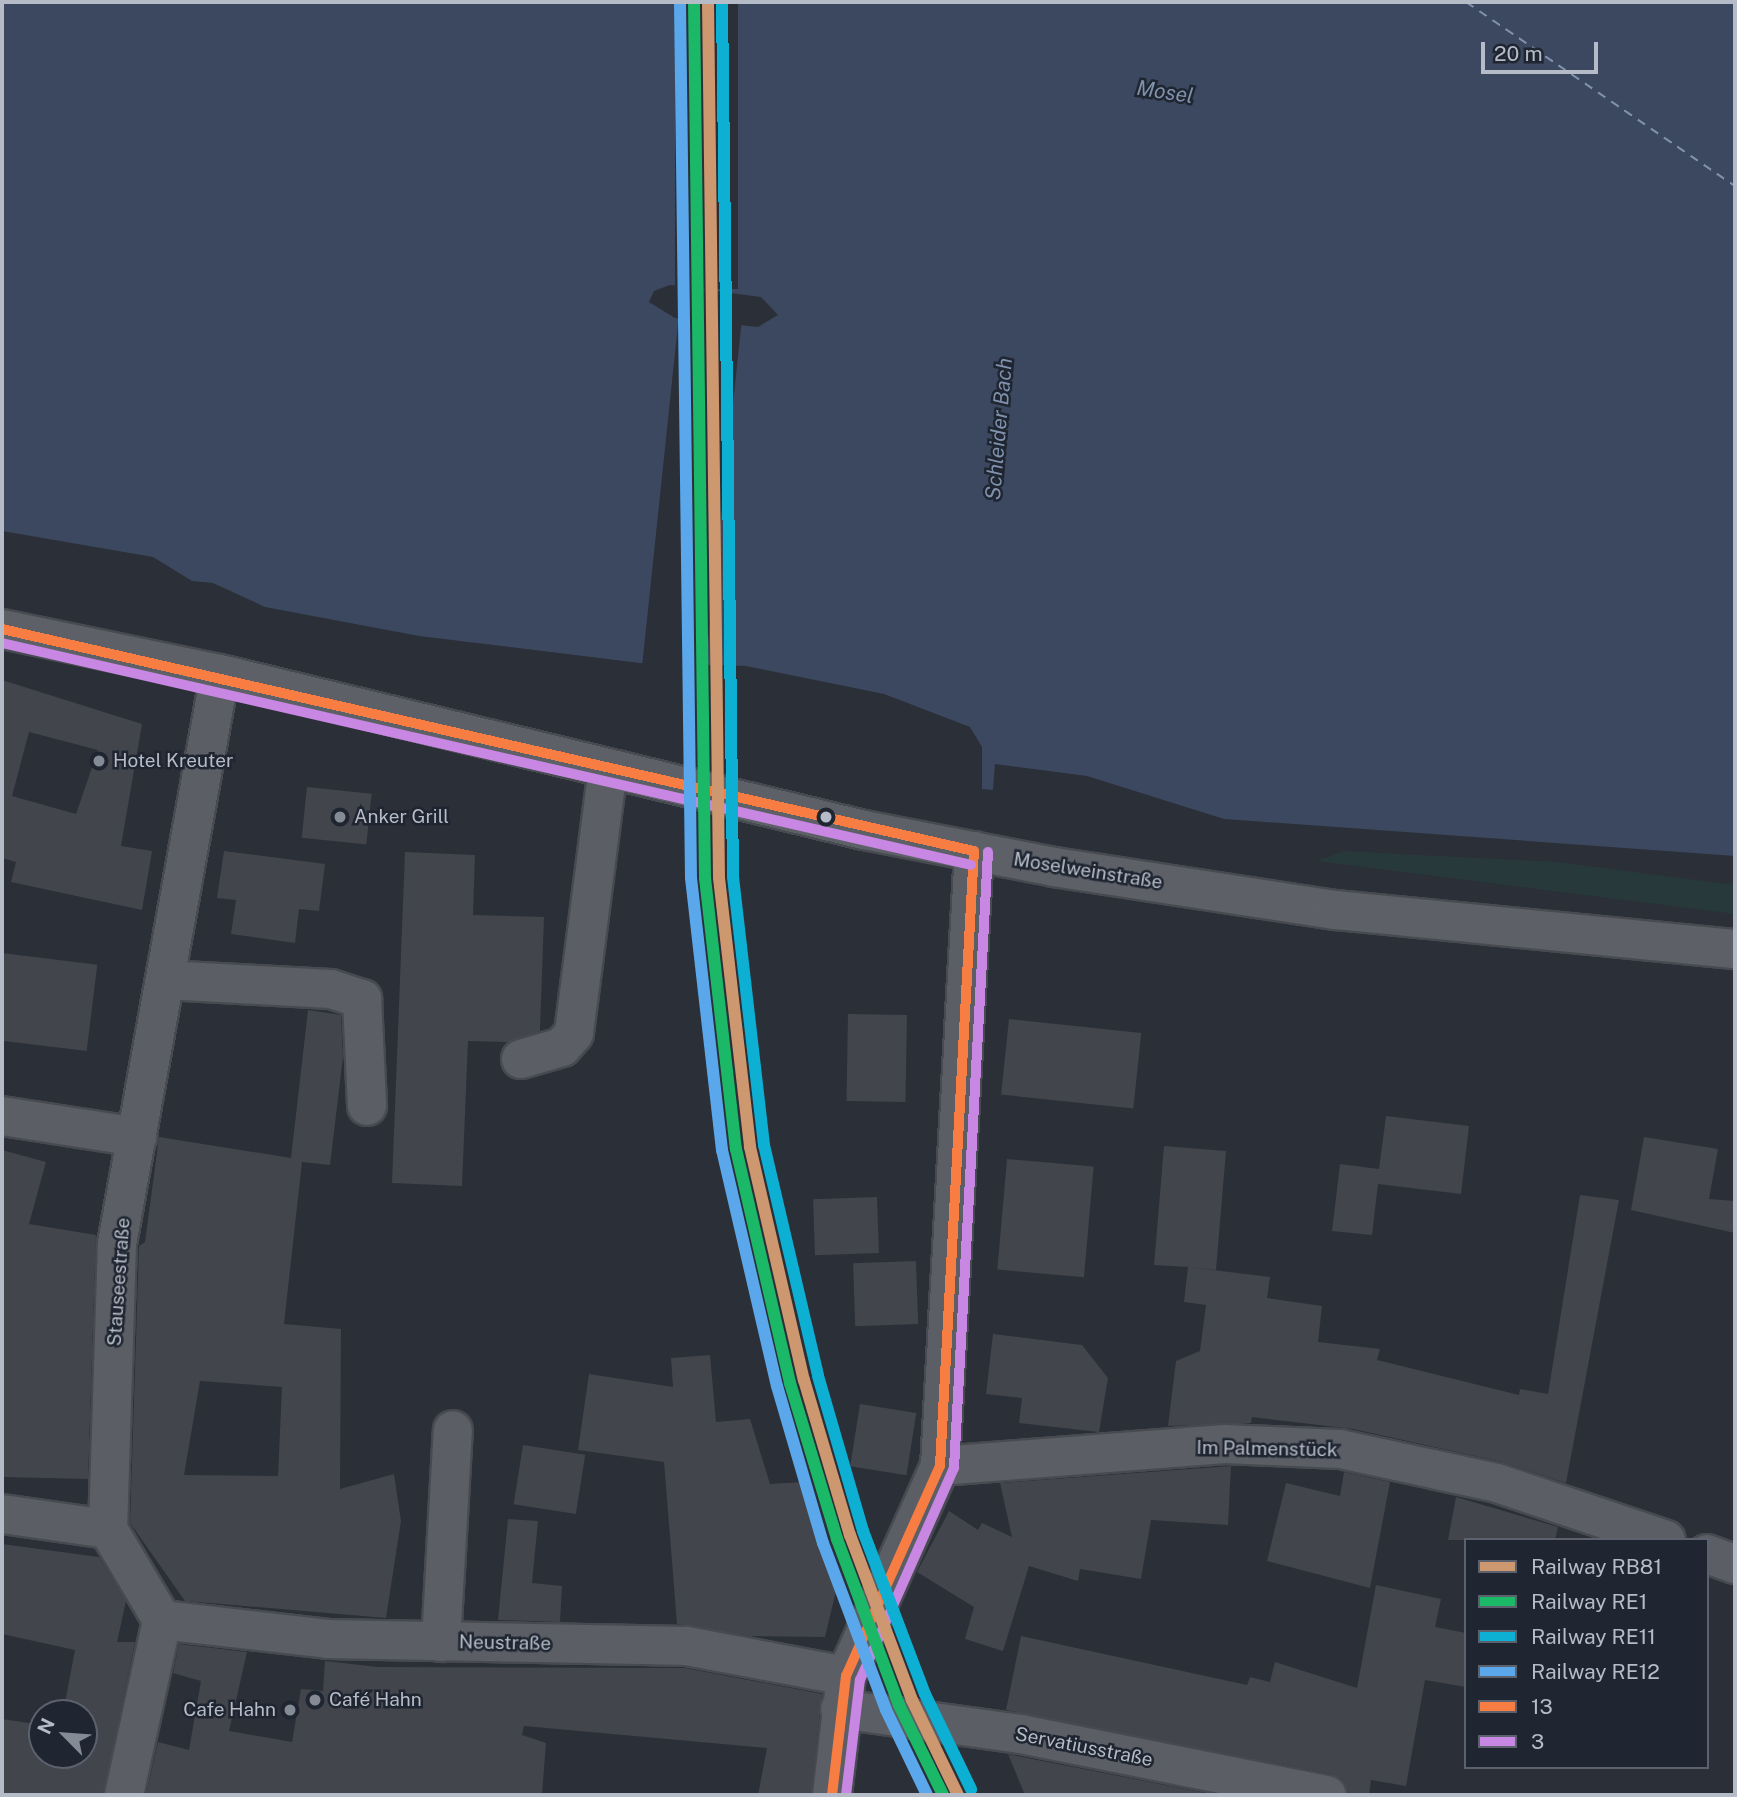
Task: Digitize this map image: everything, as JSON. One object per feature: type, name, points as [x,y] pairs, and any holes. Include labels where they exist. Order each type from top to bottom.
[{"type":"main road","name":"Moselweinstraße","points":[[2,629],[220,674],[608,768],[974,851],[1336,910],[1735,950]]},
{"type":"street","name":"Stauseestraße","points":[[108,1529],[117,1244],[220,674]]},
{"type":"street","points":[[521,1059],[562,1047],[574,1033],[608,768]]},
{"type":"street","points":[[832,1795],[843,1693],[940,1466],[974,851]]},
{"type":"street","points":[[165,980],[331,989],[362,999],[367,1106]]},
{"type":"street","points":[[2,1116],[137,1137]]},
{"type":"street","points":[[441,1642],[453,1430]]},
{"type":"street","name":"Im Palmenstück","points":[[940,1466],[1225,1444],[1340,1449],[1497,1483],[1660,1538]]},
{"type":"street","points":[[2,1514],[108,1529],[162,1620],[124,1795]]},
{"type":"street","points":[[1709,1555],[1735,1564]]},
{"type":"street","name":"Neustraße","points":[[162,1620],[328,1639],[687,1646],[843,1693]]},
{"type":"street","name":"Servatiusstraße","points":[[843,1693],[1021,1734],[1327,1795]]},
{"type":"shaded area","points":[[1344,851],[1556,862],[1735,885],[1735,914],[1317,861]]},
{"type":"water","points":[[2,2],[1735,2],[1735,856],[1224,819],[1087,776],[995,764],[993,790],[982,789],[982,747],[970,727],[884,694],[746,666],[640,663],[419,636],[265,607],[213,583],[192,581],[153,557],[2,531]],"holes":[[[670,285],[761,297],[778,315],[758,327],[675,318],[649,302],[654,291]]]},
{"type":"pier","points":[[675,2],[738,2],[738,289],[675,289]]},
{"type":"pier","points":[[679,315],[742,322],[705,673],[642,666]]},
{"type":"building","points":[[2,680],[142,724],[121,846],[152,851],[142,910],[11,882],[16,862],[2,858]],"holes":[[[29,732],[98,750],[76,814],[12,796]]]},
{"type":"building","points":[[307,787],[372,794],[366,845],[302,838]]},
{"type":"building","points":[[224,851],[325,864],[319,911],[299,909],[295,943],[231,934],[236,900],[217,898]]},
{"type":"building","points":[[405,852],[475,855],[473,915],[544,917],[540,1031],[508,1042],[468,1041],[462,1186],[392,1183]]},
{"type":"building","points":[[2,953],[97,965],[87,1051],[2,1041]]},
{"type":"building","points":[[308,1010],[341,1015],[343,1057],[330,1165],[302,1162],[284,1324],[341,1329],[340,1489],[394,1474],[401,1521],[386,1618],[185,1601],[130,1523],[139,1246],[145,1242],[159,1137],[291,1158]],"holes":[[[200,1381],[282,1387],[278,1476],[184,1475]]]},
{"type":"building","points":[[848,1014],[907,1015],[905,1102],[846,1101]]},
{"type":"building","points":[[1009,1019],[1141,1033],[1133,1108],[1001,1095]]},
{"type":"building","points":[[1386,1116],[1469,1126],[1461,1194],[1378,1184],[1372,1235],[1332,1231],[1340,1164],[1379,1169]]},
{"type":"building","points":[[1644,1137],[1718,1149],[1709,1199],[1735,1201],[1735,1233],[1631,1210]]},
{"type":"building","points":[[1164,1146],[1226,1151],[1216,1270],[1154,1265]]},
{"type":"building","points":[[2,1150],[46,1162],[29,1224],[96,1235],[88,1479],[2,1477]]},
{"type":"building","points":[[1007,1159],[1094,1167],[1084,1277],[997,1270]]},
{"type":"building","points":[[1580,1195],[1619,1200],[1566,1483],[1502,1462],[1353,1429],[1252,1417],[1251,1423],[1168,1426],[1176,1361],[1200,1351],[1206,1305],[1184,1302],[1188,1267],[1270,1277],[1267,1298],[1322,1306],[1318,1342],[1380,1349],[1377,1360],[1519,1395],[1520,1389],[1548,1394]]},
{"type":"building","points":[[877,1197],[879,1253],[815,1255],[813,1199]]},
{"type":"building","points":[[916,1261],[918,1324],[855,1326],[853,1263]]},
{"type":"building","points":[[993,1334],[1082,1345],[1108,1378],[1099,1432],[1019,1423],[1022,1398],[986,1394]]},
{"type":"building","points":[[710,1355],[716,1422],[750,1419],[770,1484],[804,1482],[836,1591],[825,1637],[750,1636],[677,1624],[664,1462],[578,1450],[589,1374],[673,1387],[671,1358]]},
{"type":"building","points":[[860,1404],[916,1413],[906,1475],[850,1466]]},
{"type":"building","points":[[523,1445],[585,1455],[576,1514],[514,1504]]},
{"type":"building","points":[[1231,1466],[1228,1525],[1151,1520],[1141,1579],[1080,1569],[1078,1581],[1029,1566],[1003,1651],[965,1639],[974,1607],[917,1572],[949,1511],[978,1530],[982,1523],[1012,1537],[1000,1483]]},
{"type":"building","points":[[1344,1472],[1390,1482],[1370,1588],[1267,1561],[1286,1483],[1340,1496]]},
{"type":"building","points":[[1456,1497],[1558,1527],[1555,1538],[1448,1540]]},
{"type":"building","points":[[508,1519],[538,1521],[532,1583],[562,1586],[560,1622],[498,1620]]},
{"type":"building","points":[[2,1544],[99,1557],[126,1601],[117,1642],[135,1642],[103,1795],[2,1795],[2,1719],[28,1723],[28,1769],[98,1769],[98,1699],[66,1699],[75,1650],[2,1634]]},
{"type":"building","points":[[1376,1585],[1441,1599],[1435,1627],[1464,1633],[1464,1687],[1425,1680],[1406,1786],[1371,1780],[1369,1795],[1348,1795],[1342,1779],[1331,1774],[1006,1710],[1021,1636],[1247,1685],[1250,1677],[1270,1682],[1275,1662],[1357,1688]]},
{"type":"building","points":[[179,1644],[247,1652],[229,1731],[292,1742],[301,1689],[323,1691],[325,1661],[378,1667],[685,1668],[822,1694],[811,1795],[758,1795],[767,1748],[524,1726],[522,1735],[546,1743],[542,1795],[146,1795],[158,1742],[189,1750],[201,1681],[173,1673]]},
{"type":"building","points":[[1008,1754],[1017,1756],[1216,1795],[1025,1795]]},
{"type":"ferry route","points":[[1466,2],[1735,186]]},
{"type":"rail line","name":"RE12","points":[[680,2],[691,878],[722,1150],[777,1386],[823,1543],[886,1710],[927,1795]]},
{"type":"rail line","name":"RE1","points":[[694,2],[705,878],[736,1149],[790,1383],[837,1539],[899,1705],[943,1795]]},
{"type":"rail line","name":"RB81","points":[[708,2],[719,878],[750,1147],[804,1380],[850,1535],[912,1700],[958,1795]]},
{"type":"rail line","name":"RE11","points":[[722,2],[733,877],[764,1145],[818,1376],[863,1531],[925,1694],[971,1789]]},
{"type":"transit line","name":"13","points":[[2,629],[974,851]]},
{"type":"transit line","name":"3","points":[[2,643],[971,865]]},
{"type":"transit line","name":"13","points":[[832,1795],[846,1676],[940,1466],[974,851]]},
{"type":"transit line","name":"3","points":[[846,1795],[860,1680],[954,1468],[988,852]]},
{"type":"place","name":"Hotel Kreuter","points":[[99,761]]},
{"type":"place","name":"Anker Grill","points":[[340,817]]},
{"type":"place","name":"Café Hahn","points":[[315,1700]]},
{"type":"place","name":"Cafe Hahn","points":[[290,1710]]},
{"type":"water label","name":"Mosel","points":[[1165,92]]},
{"type":"water label","name":"Schleider Bach","points":[[999,429]]}]
